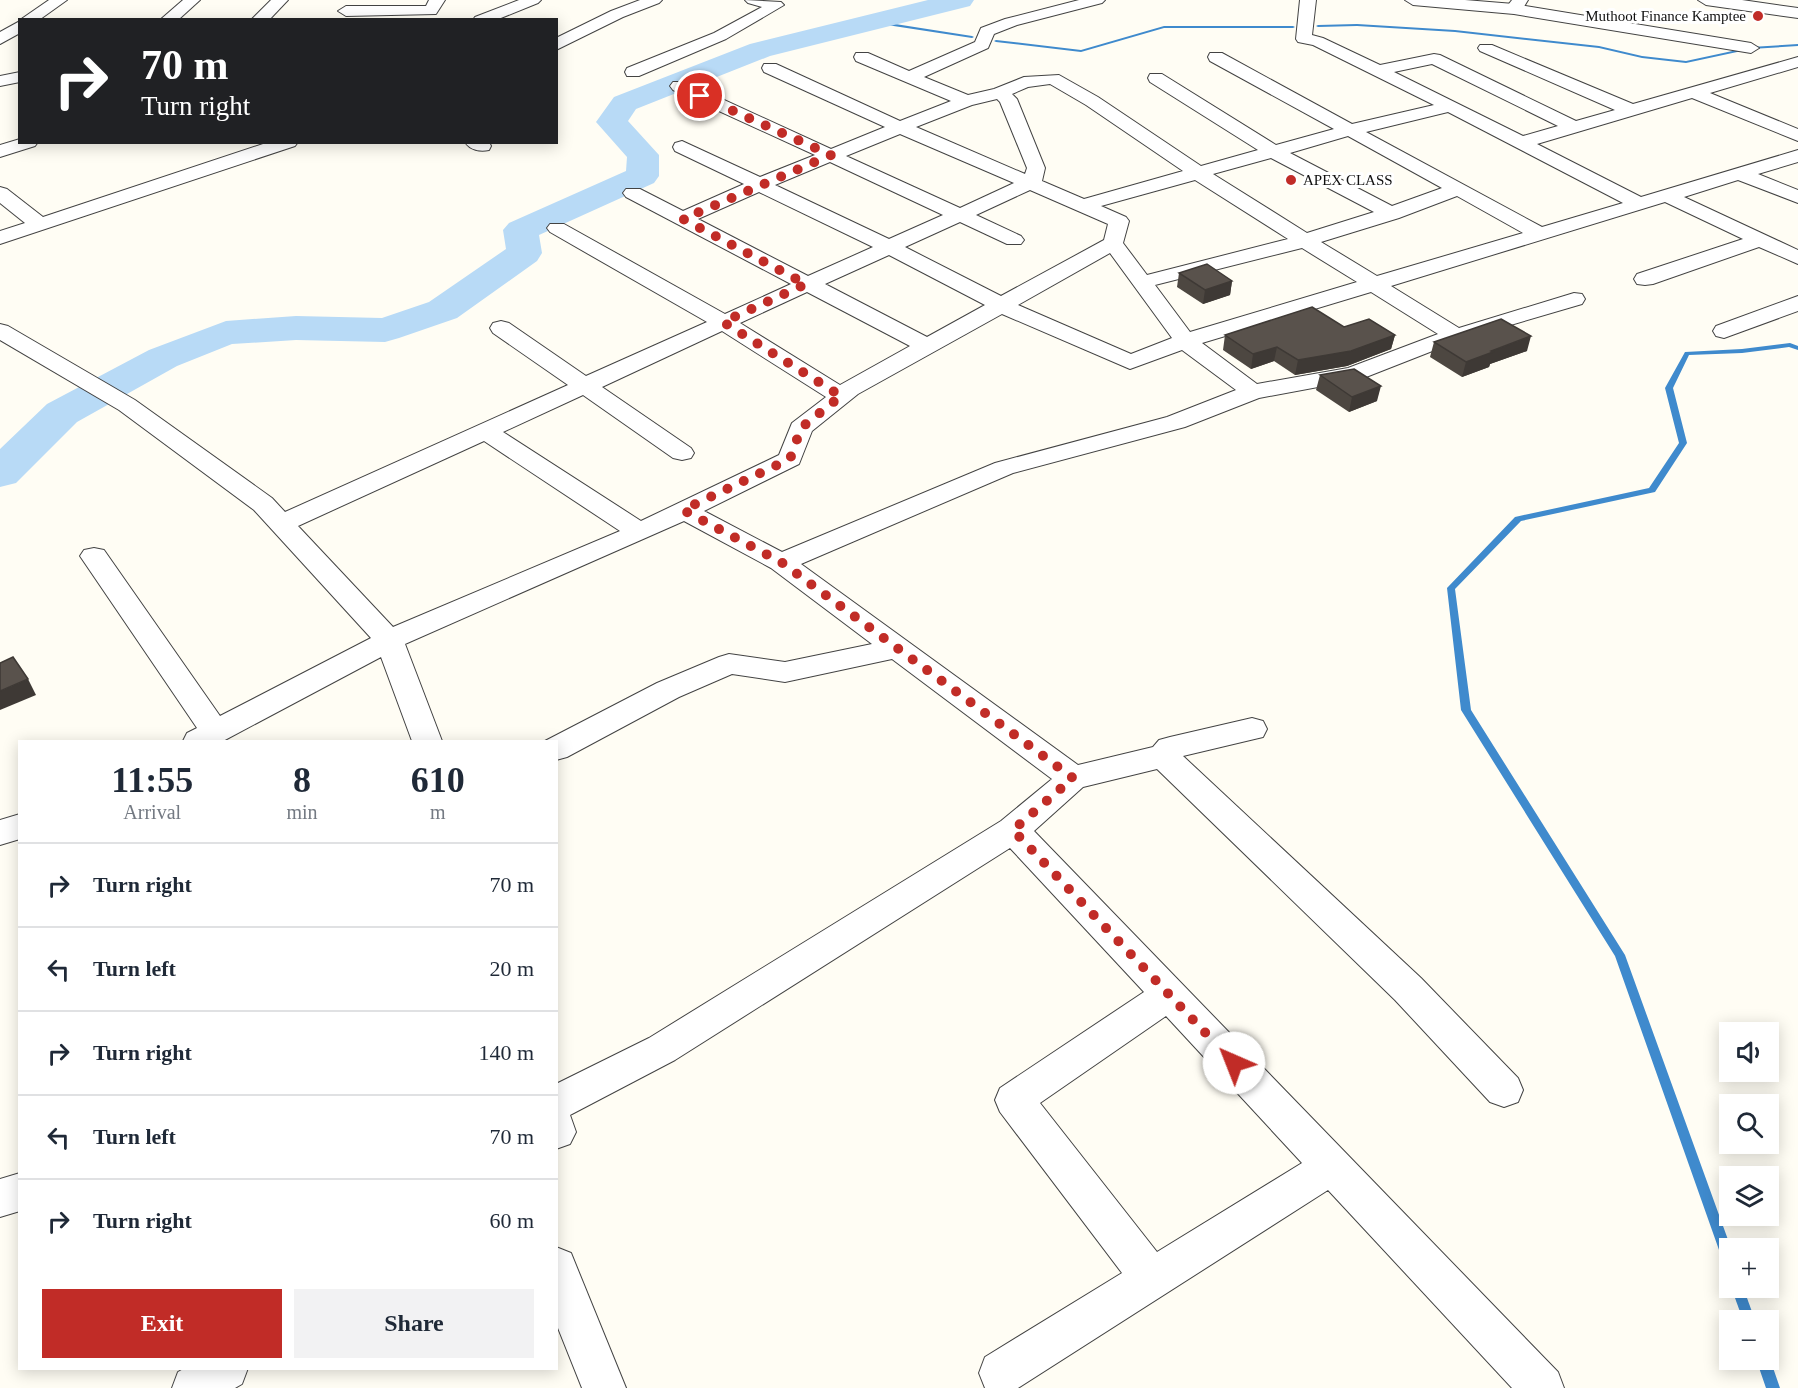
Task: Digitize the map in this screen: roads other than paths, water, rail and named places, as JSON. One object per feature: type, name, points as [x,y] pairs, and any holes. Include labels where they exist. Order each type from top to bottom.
[{"type":"street","points":[[31,18],[59,0]]},
{"type":"street","points":[[170,18],[192,0]]},
{"type":"street","points":[[261,18],[280,0]]},
{"type":"street","points":[[346,11],[431,11],[437,0]]},
{"type":"street","points":[[486,18],[533,0]]},
{"type":"street","points":[[619,0],[647,3]]},
{"type":"street","points":[[633,72],[720,36],[776,6],[753,0]]},
{"type":"street","points":[[912,76],[982,45],[987,31],[1011,22],[1097,0]]},
{"type":"street","points":[[1308,0],[1304,39],[1317,42],[1450,106],[1640,204]]},
{"type":"street","points":[[1413,0],[1517,5],[1751,48]]},
{"type":"street","points":[[1706,0],[1798,13]]},
{"type":"street","points":[[558,44],[617,14],[647,3]]},
{"type":"street","points":[[0,39],[18,27]]},
{"type":"street","points":[[1486,48],[1630,110]]},
{"type":"street","points":[[862,57],[880,66],[912,76],[966,101]]},
{"type":"street","points":[[1216,57],[1540,234]]},
{"type":"street","points":[[1376,71],[1434,59],[1575,126]]},
{"type":"street","points":[[1519,143],[1798,62]]},
{"type":"street","points":[[94,556],[206,736],[389,640],[640,532],[790,459],[801,428],[850,389],[1113,243],[1119,221],[900,127],[770,68]]},
{"type":"street","points":[[0,81],[18,77]]},
{"type":"street","points":[[1156,78],[1274,152],[1392,214]]},
{"type":"street","points":[[683,219],[759,184],[966,101],[1000,93],[1024,82],[1053,79],[1092,101],[1198,173],[1455,335]]},
{"type":"street","points":[[679,87],[1014,240]]},
{"type":"street","points":[[1692,92],[1798,136]]},
{"type":"street","points":[[281,524],[1032,182],[1036,168],[1008,99],[1000,93]]},
{"type":"street","points":[[1084,205],[1350,130],[1450,106]]},
{"type":"street","points":[[0,151],[23,144]]},
{"type":"street","points":[[0,238],[283,144]]},
{"type":"street","points":[[682,147],[889,247],[1001,305],[1130,362],[1185,340],[1798,156]]},
{"type":"street","points":[[1740,174],[1798,197]]},
{"type":"street","points":[[1142,282],[1205,268],[1305,240],[1392,214],[1459,189]]},
{"type":"street","points":[[0,193],[40,225]]},
{"type":"street","points":[[633,193],[927,346]]},
{"type":"street","points":[[1667,196],[1798,258]]},
{"type":"street","points":[[557,228],[688,300],[841,396]]},
{"type":"street","points":[[1645,279],[1761,240]]},
{"type":"street","points":[[1113,243],[1185,340],[1252,392]]},
{"type":"street","points":[[781,562],[1004,468],[1176,422],[1252,392],[1353,374],[1455,335],[1574,299]]},
{"type":"street","points":[[1724,331],[1798,303]]},
{"type":"street","points":[[501,328],[682,453]]},
{"type":"street","points":[[0,331],[127,405],[262,504],[389,640],[427,740]]},
{"type":"street","points":[[485,431],[640,532]]},
{"type":"street","points":[[683,510],[781,562],[1073,778]]},
{"type":"street","points":[[558,748],[668,690],[729,664],[785,672],[897,648]]},
{"type":"street","points":[[558,1102],[662,1049],[1013,830],[1073,778],[1163,756],[1170,748],[1252,729]]},
{"type":"street","points":[[1163,756],[1408,989],[1504,1090]]},
{"type":"street","points":[[0,833],[18,827]]},
{"type":"street","points":[[1013,830],[1542,1388]]},
{"type":"street","points":[[1152,1278],[1014,1100],[1169,994]]},
{"type":"street","points":[[1001,1373],[1332,1166]]},
{"type":"street","points":[[0,1198],[18,1193]]},
{"type":"street","points":[[558,1272],[604,1388]]},
{"type":"street","points":[[194,1388],[223,1370]]},
{"type":"waterway","points":[[0,474],[62,413],[163,358],[226,333],[296,328],[385,330],[443,310],[524,253],[521,230],[642,176],[643,155],[612,122],[625,103],[760,50],[961,0]]},
{"type":"waterway","points":[[876,22],[972,37]]},
{"type":"waterway","points":[[1318,26],[1357,25],[1455,31],[1599,47],[1642,57],[1686,62],[1751,48],[1798,45]]},
{"type":"waterway","points":[[996,41],[1081,51],[1164,27],[1293,27]]},
{"type":"waterway","points":[[1721,1238],[1620,955],[1466,710],[1451,588],[1518,519],[1652,490],[1683,443],[1669,388],[1687,353],[1742,351],[1790,345],[1798,348]]},
{"type":"waterway","points":[[1741,1298],[1745,1310]]},
{"type":"waterway","points":[[1767,1370],[1773,1388]]},
{"type":"place","name":"Muthoot Finance Kamptee","points":[[1758,16]]},
{"type":"place","name":"APEX CLASS","points":[[1291,180]]}]
